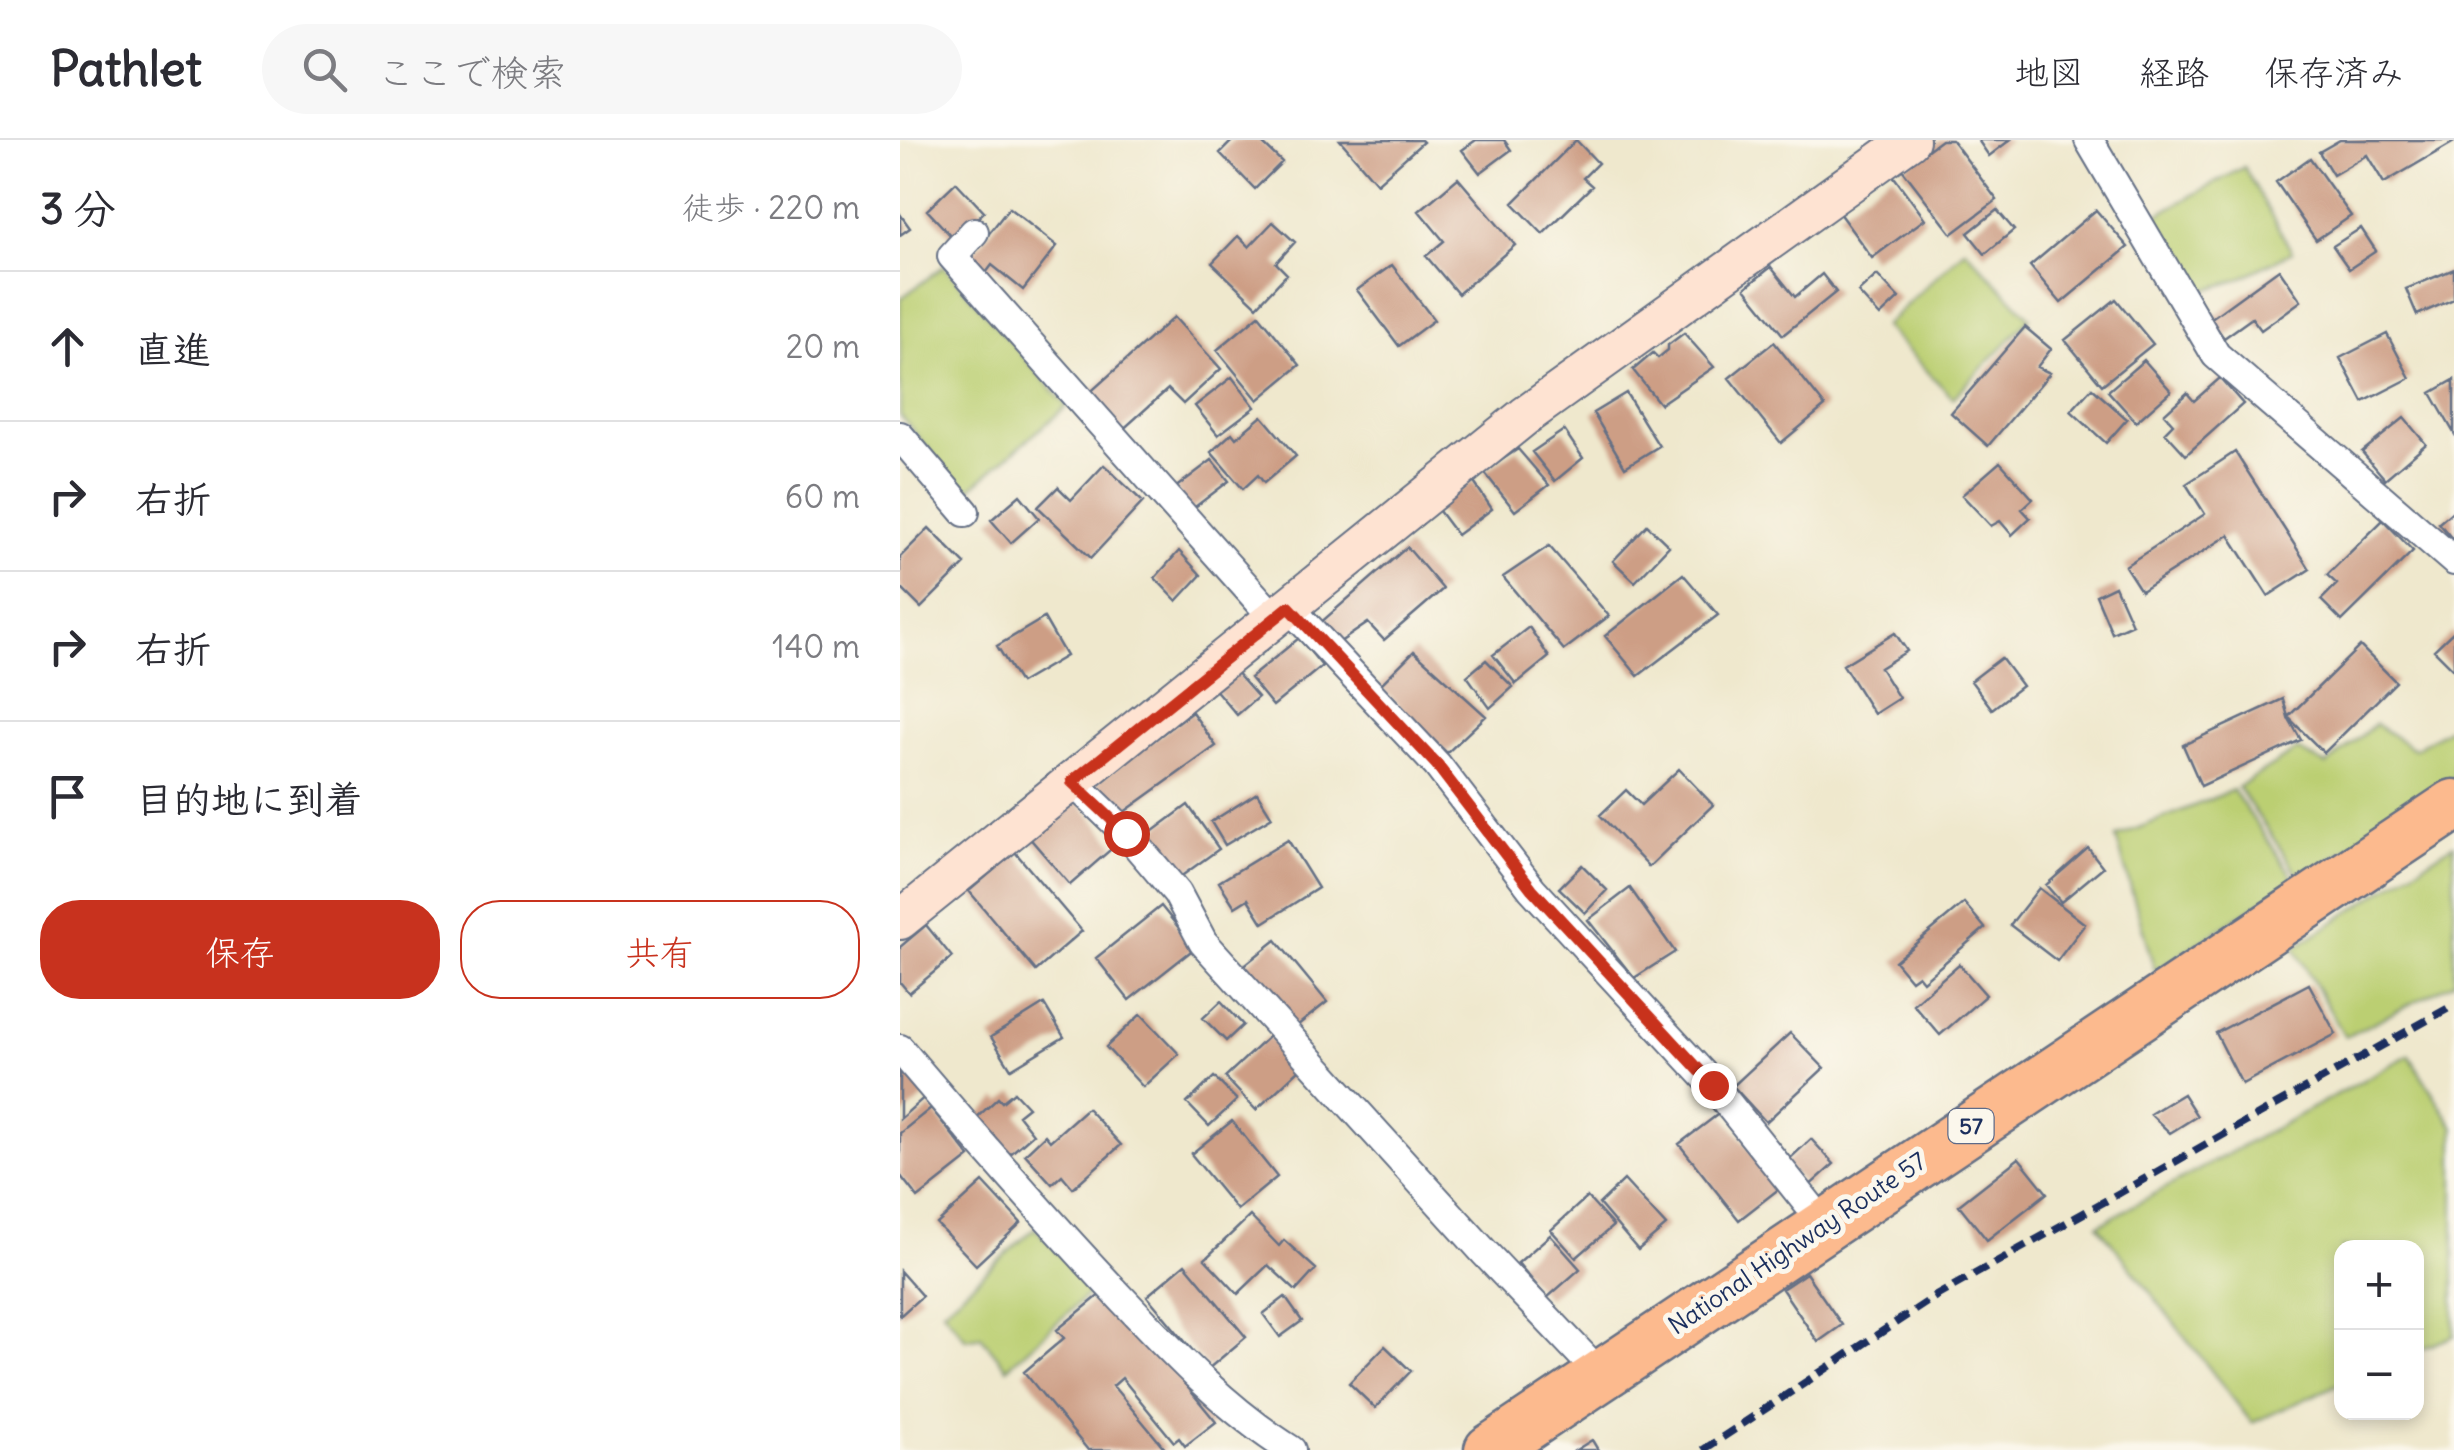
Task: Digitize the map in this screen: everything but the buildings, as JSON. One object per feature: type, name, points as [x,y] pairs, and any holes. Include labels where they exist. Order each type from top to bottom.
[{"type":"highway","name":"National Highway Route 57","points":[[1490,1450],[2454,805]]},
{"type":"street","points":[[900,920],[1524,416],[1910,140]]},
{"type":"street","points":[[2090,140],[2216,355],[2454,561]]},
{"type":"street","points":[[974,232],[952,256],[1282,612],[1437,765],[1532,889],[1713,1085],[1824,1224]]},
{"type":"street","points":[[900,436],[965,512]]},
{"type":"street","points":[[1072,782],[1126,833],[1178,893],[1203,942],[1600,1375]]},
{"type":"street","points":[[900,1049],[1034,1206],[1159,1338],[1258,1430],[1290,1450]]},
{"type":"green space","points":[[2244,167],[2292,252],[2237,280],[2196,293],[2155,216]]},
{"type":"green space","points":[[1965,249],[2030,318],[1953,398],[1884,326]]},
{"type":"green space","points":[[944,266],[1067,406],[965,493],[900,415],[900,299]]},
{"type":"green space","points":[[2375,724],[2414,749],[2454,725],[2454,779],[2301,879],[2238,787],[2297,750],[2327,765]]},
{"type":"green space","points":[[2233,790],[2295,880],[2155,971],[2116,837]]},
{"type":"green space","points":[[2454,844],[2454,982],[2345,1037],[2294,948]]},
{"type":"green space","points":[[2409,1055],[2454,1127],[2454,1336],[2424,1348],[2424,1240],[2334,1240],[2334,1386],[2252,1423],[2098,1225]]},
{"type":"green space","points":[[1035,1228],[1094,1289],[1007,1368],[981,1336],[966,1339],[943,1310]]},
{"type":"railway","points":[[1703,1450],[1936,1296],[2454,1005]]},
{"type":"route","points":[[1126,833],[1072,782],[1289,607],[1437,765],[1532,889],[1713,1085]]}]
